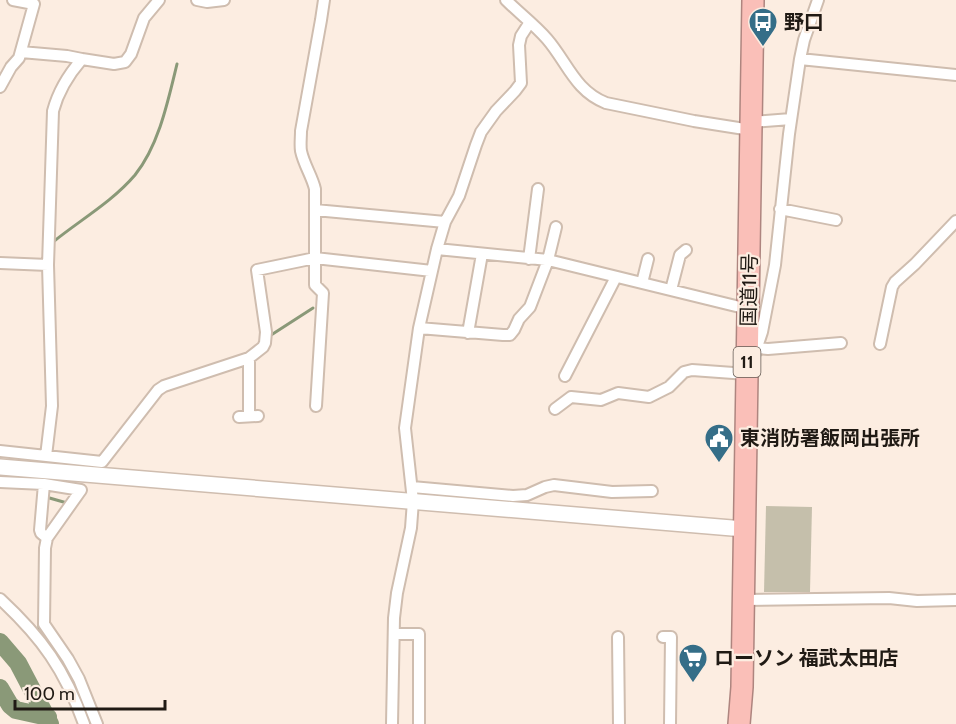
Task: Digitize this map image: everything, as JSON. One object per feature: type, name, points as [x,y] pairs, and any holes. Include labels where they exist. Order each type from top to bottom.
[{"type":"highway","name":"国道11号","points":[[739,724],[742,687],[753,0]]},
{"type":"street","points":[[0,87],[19,58],[34,4],[14,0]]},
{"type":"street","points":[[21,52],[67,56],[114,64],[125,62],[131,54],[144,18],[159,0]]},
{"type":"street","points":[[197,0],[202,2],[224,0]]},
{"type":"street","points":[[316,406],[323,293],[315,285],[315,189],[301,151],[301,131],[324,0]]},
{"type":"street","points":[[506,0],[547,38],[588,94],[606,103],[694,121],[751,126],[791,119]]},
{"type":"street","points":[[555,409],[571,397],[601,400],[618,393],[649,398],[669,387],[684,372],[692,370],[747,374],[758,348],[775,265],[800,59],[818,0]]},
{"type":"street","points":[[392,724],[397,594],[411,528],[412,494],[405,428],[419,328],[445,222],[459,196],[481,132],[521,82],[519,45],[521,36],[530,22]]},
{"type":"street","points":[[46,456],[52,406],[48,265],[52,117],[64,84],[82,59]]},
{"type":"street","points":[[800,59],[956,75]]},
{"type":"street","points":[[529,258],[538,189]]},
{"type":"street","points":[[780,209],[836,220]]},
{"type":"street","points":[[315,210],[445,222]]},
{"type":"street","points":[[880,344],[895,282],[956,221]]},
{"type":"street","points":[[419,328],[510,335],[519,319],[530,307],[548,260],[556,227]]},
{"type":"street","points":[[437,249],[548,260],[748,309]]},
{"type":"street","points":[[671,290],[680,255],[686,250]]},
{"type":"street","points":[[468,333],[482,254]]},
{"type":"street","points":[[0,482],[44,484],[64,473],[102,462],[158,390],[249,358],[266,343],[256,270],[315,258],[432,271]]},
{"type":"street","points":[[642,283],[648,259]]},
{"type":"street","points":[[0,263],[48,265]]},
{"type":"street","points":[[565,376],[616,277]]},
{"type":"street","points":[[758,348],[841,343]]},
{"type":"street","points":[[249,358],[249,416]]},
{"type":"street","points":[[0,451],[46,456],[81,490],[47,538],[44,624],[68,658],[97,724]]},
{"type":"street","points":[[0,467],[64,473],[412,494],[513,496],[527,495],[545,486],[554,485],[612,492],[652,491]]},
{"type":"street","points":[[44,484],[40,530],[41,534],[47,538]]},
{"type":"street","points":[[412,494],[744,529]]},
{"type":"street","points":[[743,600],[878,598],[917,601],[956,600]]},
{"type":"street","points":[[0,599],[50,653],[65,678],[84,724]]},
{"type":"street","points":[[394,634],[419,634],[419,724]]},
{"type":"street","points":[[618,637],[619,724]]},
{"type":"street","points":[[663,637],[671,638],[670,724]]},
{"type":"building","points":[[766,506],[812,507],[810,592],[764,592]]},
{"type":"waterway","points":[[53,242],[116,194],[135,175],[150,150],[162,122],[177,64]]},
{"type":"waterway","points":[[268,337],[313,308]]},
{"type":"waterway","points":[[46,497],[67,503]]},
{"type":"waterway","points":[[39,623],[39,629],[67,668]]},
{"type":"waterway","points":[[0,642],[18,663],[50,724]]},
{"type":"waterway","points":[[0,688],[10,705],[16,710],[48,717]]},
{"type":"place","name":"野口","points":[[763,48]]},
{"type":"place","name":"東消防署飯岡出張所","points":[[719,464]]},
{"type":"place","name":"ローソン 福武太田店","points":[[693,684]]}]
